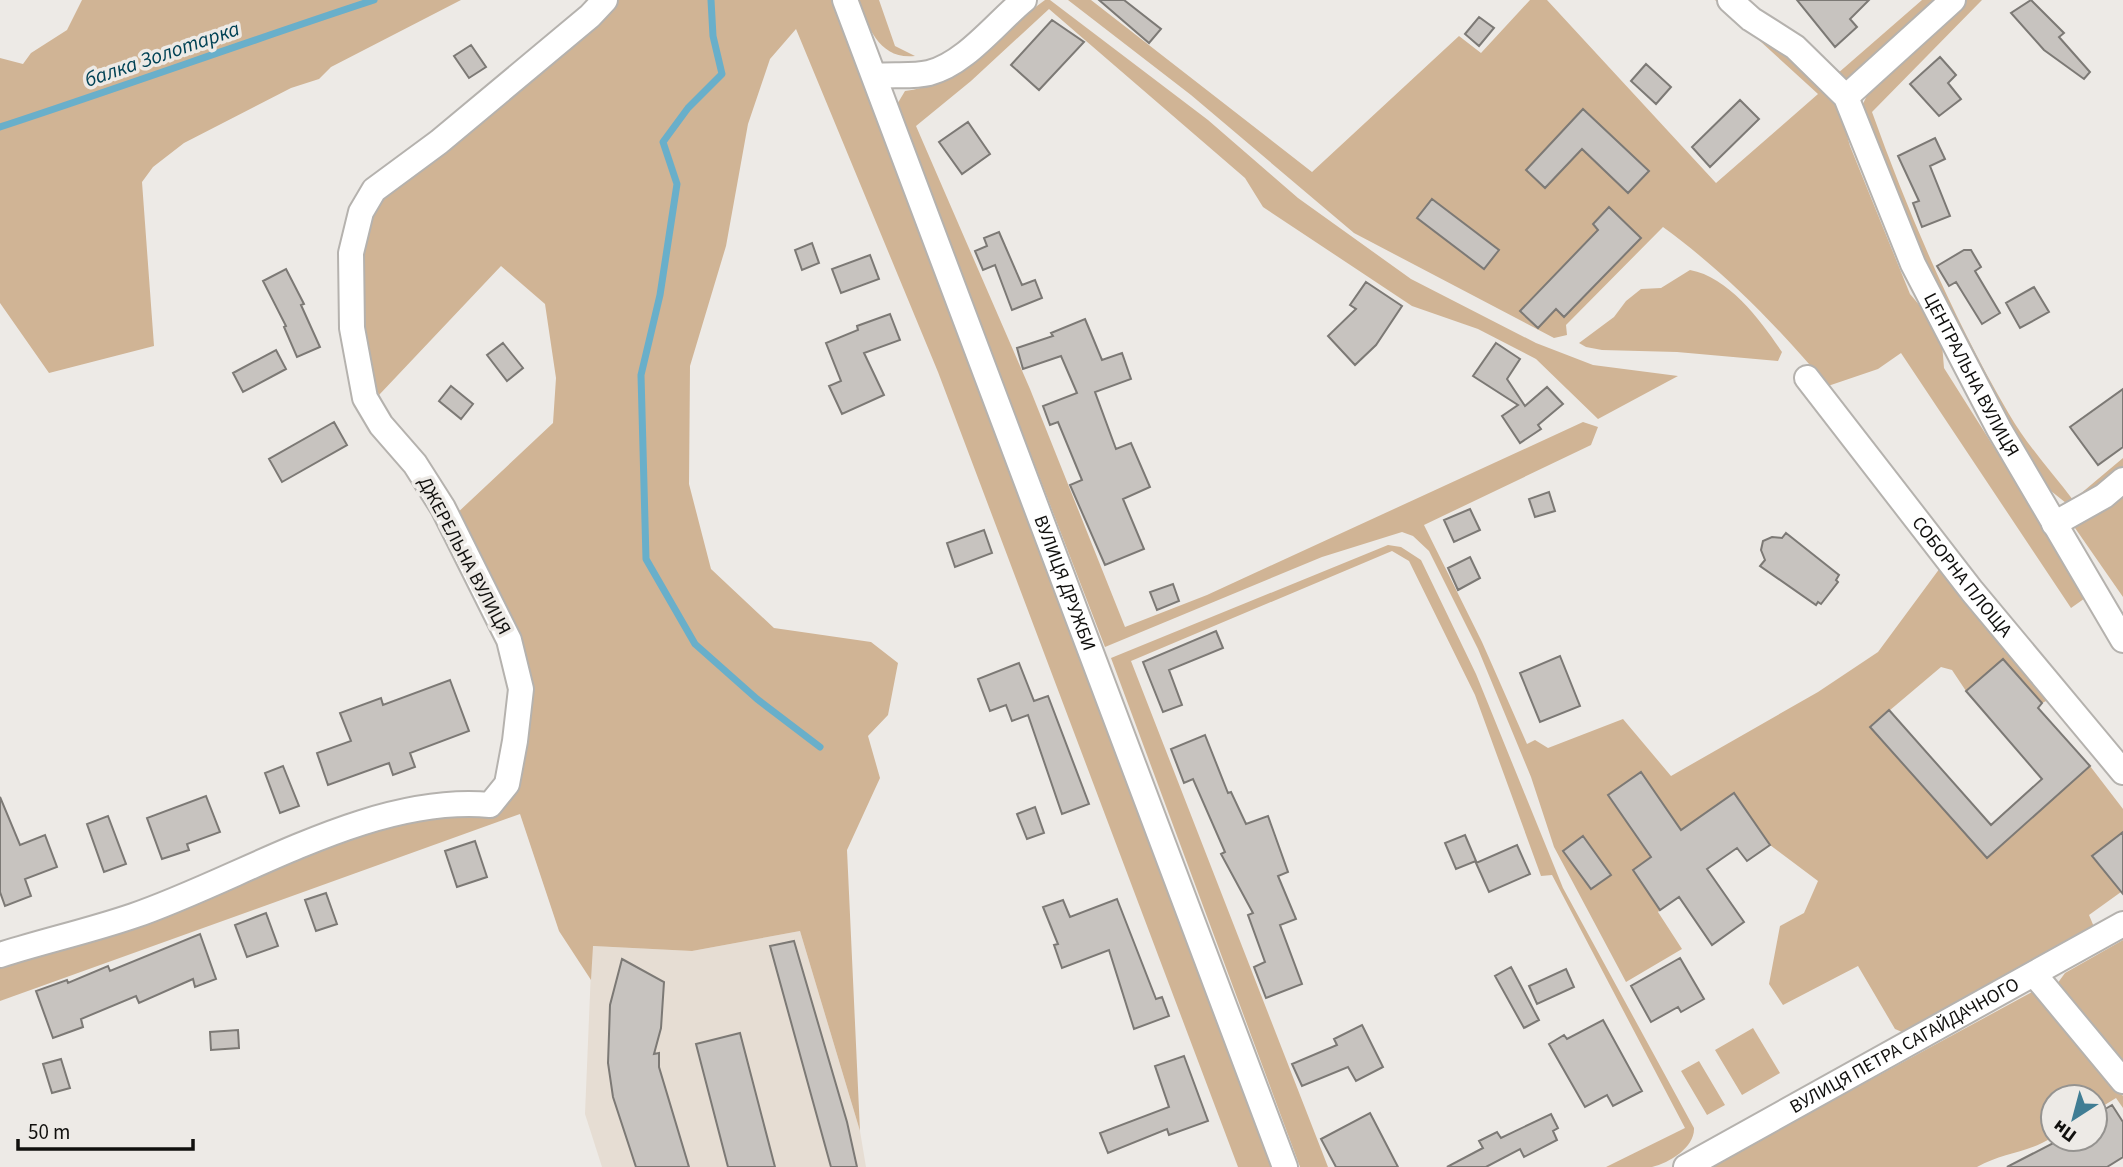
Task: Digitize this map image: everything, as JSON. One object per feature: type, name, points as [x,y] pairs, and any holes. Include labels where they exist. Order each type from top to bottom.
[{"type":"street","name":"ДЖЕРЕЛЬНА ВУЛИЦЯ","points":[[0,955],[134,916],[285,851],[397,814],[443,807],[490,805],[498,799],[511,770],[520,690],[509,640],[443,508],[415,464],[381,425],[365,398],[352,328],[351,253],[360,212],[374,190],[439,142],[590,16],[605,0]]},
{"type":"street","name":"ВУЛИЦЯ ДРУЖБИ","points":[[845,0],[1285,1167]]},
{"type":"street","points":[[875,76],[914,75],[932,72],[950,64],[1024,0]]},
{"type":"street","points":[[1730,0],[1751,19],[1796,47],[1846,97],[1953,0]]},
{"type":"street","name":"ЦЕНТРАЛЬНА ВУЛИЦЯ","points":[[1846,97],[1913,264],[1999,429],[2123,640]]},
{"type":"street","name":"СОБОРНА ПЛОЩА","points":[[1807,378],[1972,591],[2123,772]]},
{"type":"street","points":[[2054,524],[2104,496],[2123,480]]},
{"type":"street","name":"ВУЛИЦЯ ПЕТРА САГАЙДАЧНОГО","points":[[1686,1167],[2123,923]]},
{"type":"street","points":[[2034,974],[2123,1081]]},
{"type":"shaded area","points":[[82,0],[461,0],[331,67],[319,79],[291,88],[184,143],[153,167],[142,182],[154,346],[49,373],[0,303],[0,58],[23,64],[31,53],[67,30]]},
{"type":"shaded area","points":[[615,0],[833,0],[1275,1167],[1238,1167],[938,372],[796,29],[770,59],[748,124],[726,246],[690,366],[689,484],[711,569],[774,628],[871,642],[898,663],[888,715],[868,736],[880,778],[847,850],[860,1131],[800,931],[692,951],[593,946],[591,980],[559,931],[520,814],[0,1001],[0,963],[398,820],[491,811],[524,711],[454,516],[553,423],[556,378],[545,304],[501,266],[379,395],[366,363],[360,260],[372,200]]},
{"type":"shaded area","points":[[858,0],[879,0],[895,46],[915,56],[903,56],[884,47],[871,31]]},
{"type":"shaded area","points":[[1045,0],[1050,0],[1208,120],[1298,198],[1411,279],[1536,343],[1593,365],[1678,376],[1598,419],[1536,359],[1478,329],[1412,306],[1263,207],[1245,178],[1049,9],[971,81],[916,126],[1030,389],[1125,627],[1207,595],[1583,422],[1598,427],[1591,445],[1424,525],[1482,642],[1527,744],[1535,740],[1548,748],[1623,719],[1671,776],[1818,692],[1878,652],[1940,568],[2005,651],[2050,699],[2042,703],[2003,659],[1966,691],[1952,670],[1941,667],[1870,727],[1987,857],[2090,766],[2123,809],[2123,832],[2093,856],[2121,892],[2089,915],[2094,927],[1902,1032],[1895,1029],[1858,966],[1783,1005],[1769,984],[1780,926],[1804,913],[1818,881],[1770,845],[1734,794],[1681,830],[1641,772],[1651,857],[1633,870],[1682,949],[1626,982],[1554,847],[1531,777],[1478,649],[1429,551],[1413,536],[1402,532],[1322,557],[1105,647],[896,106],[905,91],[926,86],[962,68]]},
{"type":"shaded area","points":[[1068,0],[1091,0],[1312,172],[1459,36],[1481,53],[1530,0],[1547,0],[1716,183],[1818,94],[1715,0],[1725,0],[1821,77],[1838,104],[1850,146],[1910,294],[1941,331],[1944,368],[2088,596],[2071,608],[1901,353],[1878,369],[1828,386],[1750,302],[1708,263],[1663,227],[1566,325],[1567,335],[1554,338],[1354,233],[1191,95]]},
{"type":"shaded area","points":[[1922,0],[1936,0],[1843,82],[1837,74]]},
{"type":"shaded area","points":[[1965,0],[1982,0],[1872,112],[1917,228],[1951,303],[1989,378],[2023,436],[2073,500],[2123,458],[2123,474],[2075,505],[2066,503],[2051,491],[1990,397],[1924,270],[1861,108],[1871,87]]},
{"type":"shaded area","points":[[1690,270],[1718,281],[1743,302],[1782,352],[1778,361],[1677,352],[1602,350],[1579,343],[1614,317],[1626,301],[1641,289],[1661,288]]},
{"type":"shaded area","points":[[2123,486],[2123,597],[2075,528],[2073,520]]},
{"type":"shaded area","points":[[1388,545],[1401,547],[1421,560],[1476,674],[1563,888],[1694,1128],[1686,1148],[1666,1162],[1652,1167],[1606,1167],[1685,1128],[1552,875],[1541,876],[1475,695],[1409,561],[1392,551],[1131,661],[1328,1167],[1300,1167],[1111,658]]},
{"type":"shaded area","points":[[800,931],[860,1131],[866,1167],[602,1167],[585,1114],[592,946],[692,951]]},
{"type":"shaded area","points":[[2123,940],[2121,1061],[2057,984],[2065,973]]},
{"type":"shaded area","points":[[2032,992],[2038,994],[2123,1096],[2123,1108],[2116,1098],[2109,1102],[2109,1083],[2039,1083],[2039,1144],[1977,1167],[1710,1167]]},
{"type":"shaded area","points":[[1753,1028],[1780,1073],[1742,1095],[1715,1050]]},
{"type":"shaded area","points":[[1699,1061],[1725,1105],[1707,1115],[1681,1071]]},
{"type":"building","points":[[1099,0],[1124,0],[1161,29],[1149,43]]},
{"type":"building","points":[[1797,0],[1869,0],[1850,19],[1857,27],[1835,47]]},
{"type":"building","points":[[2031,0],[2064,33],[2059,37],[2090,72],[2084,79],[2044,50],[2011,13]]},
{"type":"building","points":[[1479,17],[1494,28],[1479,46],[1465,34]]},
{"type":"building","points":[[1052,20],[1084,42],[1039,90],[1011,65]]},
{"type":"building","points":[[471,45],[486,67],[469,78],[454,56]]},
{"type":"building","points":[[1940,57],[1956,75],[1948,83],[1961,99],[1939,116],[1910,84]]},
{"type":"building","points":[[1646,64],[1671,87],[1656,104],[1631,81]]},
{"type":"building","points":[[1740,100],[1759,119],[1710,167],[1692,147]]},
{"type":"building","points":[[1583,109],[1649,171],[1628,193],[1582,149],[1545,188],[1526,170]]},
{"type":"building","points":[[968,122],[990,154],[962,174],[939,142]]},
{"type":"building","points":[[1935,138],[1945,159],[1930,166],[1950,216],[1922,227],[1913,203],[1919,201],[1898,156]]},
{"type":"building","points":[[1432,199],[1499,250],[1484,269],[1417,218]]},
{"type":"building","points":[[1609,207],[1641,238],[1564,317],[1556,309],[1538,328],[1520,311],[1598,230],[1593,224]]},
{"type":"building","points":[[999,232],[1022,285],[1035,280],[1042,298],[1012,310],[995,265],[983,270],[975,251],[987,246],[984,238]]},
{"type":"building","points":[[812,243],[819,263],[802,270],[795,250]]},
{"type":"building","points":[[1964,250],[1971,250],[1981,267],[1975,271],[2000,313],[1982,324],[1956,282],[1949,286],[1937,266]]},
{"type":"building","points":[[870,255],[879,279],[841,293],[832,269]]},
{"type":"building","points":[[286,269],[304,304],[301,305],[320,347],[297,357],[284,327],[286,326],[263,281]]},
{"type":"building","points":[[1366,282],[1402,306],[1376,345],[1355,365],[1328,336],[1356,309],[1350,305]]},
{"type":"building","points":[[2034,287],[2049,312],[2020,328],[2006,303]]},
{"type":"building","points":[[890,314],[900,340],[864,353],[884,395],[842,414],[829,386],[841,381],[826,343],[858,330],[857,326]]},
{"type":"building","points":[[1085,319],[1102,360],[1122,353],[1131,379],[1095,392],[1116,449],[1131,443],[1150,487],[1123,499],[1144,549],[1105,565],[1070,485],[1082,480],[1058,422],[1050,425],[1043,406],[1077,393],[1061,356],[1023,369],[1017,348],[1053,336],[1051,333]]},
{"type":"building","points":[[503,343],[523,368],[507,381],[487,355]]},
{"type":"building","points":[[1496,343],[1520,359],[1507,379],[1525,406],[1547,387],[1563,404],[1538,425],[1541,429],[1520,443],[1502,416],[1518,405],[1473,376]]},
{"type":"building","points":[[276,350],[286,369],[243,392],[233,373]]},
{"type":"building","points":[[451,386],[473,404],[461,419],[439,401]]},
{"type":"building","points":[[2123,389],[2123,447],[2098,465],[2070,427]]},
{"type":"building","points":[[334,422],[347,445],[282,482],[269,459]]},
{"type":"building","points":[[1549,492],[1555,511],[1535,517],[1529,499]]},
{"type":"building","points":[[1470,509],[1480,530],[1454,542],[1444,520]]},
{"type":"building","points":[[984,530],[992,553],[955,567],[947,543]]},
{"type":"building","points":[[1786,533],[1839,575],[1836,580],[1838,582],[1821,604],[1818,602],[1816,605],[1760,566],[1765,560],[1761,550],[1763,541],[1772,537],[1782,538]]},
{"type":"building","points":[[1470,557],[1480,578],[1458,590],[1448,568]]},
{"type":"building","points":[[1173,584],[1179,601],[1157,610],[1150,592]]},
{"type":"building","points":[[1216,631],[1223,648],[1169,670],[1182,705],[1163,712],[1143,662]]},
{"type":"building","points":[[1560,656],[1580,706],[1540,722],[1520,673]]},
{"type":"building","points":[[2003,659],[2042,703],[2038,708],[2090,766],[1987,858],[1870,727],[1889,710],[1991,825],[2042,779],[1966,691]]},
{"type":"building","points":[[1019,663],[1034,701],[1048,696],[1089,804],[1062,814],[1028,715],[1012,721],[1006,705],[990,711],[978,679]]},
{"type":"building","points":[[450,680],[469,731],[410,753],[415,767],[393,775],[389,763],[328,785],[317,753],[351,741],[340,713],[381,698],[383,705]]},
{"type":"building","points":[[1205,735],[1228,793],[1231,792],[1246,824],[1268,816],[1288,872],[1278,876],[1296,919],[1280,925],[1302,984],[1266,998],[1254,967],[1265,962],[1248,915],[1253,913],[1221,854],[1225,852],[1193,779],[1184,783],[1171,749]]},
{"type":"building","points":[[283,766],[299,806],[280,813],[265,773]]},
{"type":"building","points":[[1641,772],[1681,830],[1734,793],[1770,845],[1747,861],[1737,848],[1707,869],[1744,922],[1712,945],[1679,897],[1660,910],[1633,870],[1651,857],[1608,795]]},
{"type":"building","points":[[206,796],[220,832],[187,844],[189,850],[162,859],[147,818]]},
{"type":"building","points":[[0,797],[20,845],[45,835],[57,867],[25,879],[31,896],[5,906],[0,892]]},
{"type":"building","points":[[1035,807],[1044,833],[1027,839],[1017,814]]},
{"type":"building","points":[[108,816],[126,864],[104,872],[87,824]]},
{"type":"building","points":[[2123,832],[2123,894],[2092,856]]},
{"type":"building","points":[[1465,835],[1476,861],[1456,869],[1445,843]]},
{"type":"building","points":[[1583,836],[1611,875],[1591,889],[1563,851]]},
{"type":"building","points":[[475,841],[487,877],[457,887],[445,851]]},
{"type":"building","points":[[1517,845],[1530,874],[1489,892],[1476,863]]},
{"type":"building","points":[[326,893],[337,924],[316,931],[305,900]]},
{"type":"building","points":[[1117,899],[1156,999],[1162,997],[1169,1016],[1134,1029],[1109,950],[1062,968],[1054,945],[1058,944],[1043,907],[1063,900],[1070,917]]},
{"type":"building","points":[[266,913],[278,946],[247,957],[235,925]]},
{"type":"building","points":[[200,934],[216,979],[195,987],[193,979],[139,1003],[136,996],[81,1019],[83,1027],[53,1038],[36,991],[67,980],[68,983],[108,966],[110,971]]},
{"type":"building","points":[[794,941],[847,1122],[857,1167],[831,1167],[770,946]]},
{"type":"building","points":[[1680,958],[1704,999],[1681,1012],[1678,1007],[1651,1022],[1631,986]]},
{"type":"building","points":[[622,959],[664,982],[661,1028],[654,1054],[659,1053],[659,1067],[689,1167],[636,1167],[613,1097],[608,1063],[610,1005]]},
{"type":"building","points":[[1511,967],[1539,1020],[1524,1028],[1495,976]]},
{"type":"building","points":[[1566,969],[1574,987],[1537,1004],[1529,986]]},
{"type":"building","points":[[1603,1020],[1642,1091],[1613,1106],[1607,1095],[1585,1107],[1549,1044],[1564,1035],[1567,1039]]},
{"type":"building","points":[[1362,1025],[1383,1067],[1356,1081],[1348,1067],[1302,1086],[1292,1064],[1337,1045],[1334,1039]]},
{"type":"building","points":[[238,1030],[239,1048],[211,1050],[210,1032]]},
{"type":"building","points":[[740,1033],[775,1167],[728,1167],[696,1044]]},
{"type":"building","points":[[1184,1056],[1208,1121],[1169,1135],[1167,1129],[1108,1153],[1100,1133],[1169,1107],[1155,1066]]},
{"type":"building","points":[[61,1059],[70,1088],[52,1093],[43,1064]]},
{"type":"building","points":[[2112,1105],[2123,1122],[2123,1157],[2107,1167],[2007,1167],[2039,1150],[2039,1153],[2109,1153],[2109,1107]]},
{"type":"building","points":[[1370,1113],[1398,1167],[1336,1167],[1321,1139]]},
{"type":"building","points":[[1551,1114],[1558,1128],[1553,1131],[1557,1140],[1524,1157],[1520,1149],[1486,1167],[1447,1167],[1483,1148],[1479,1141],[1497,1132],[1501,1138]]},
{"type":"waterway","name":"балка Золотарка","points":[[0,127],[374,0]]},
{"type":"waterway","points":[[711,0],[713,36],[722,74],[688,108],[663,142],[677,184],[660,295],[641,375],[646,559],[695,644],[757,699],[820,747]]}]
